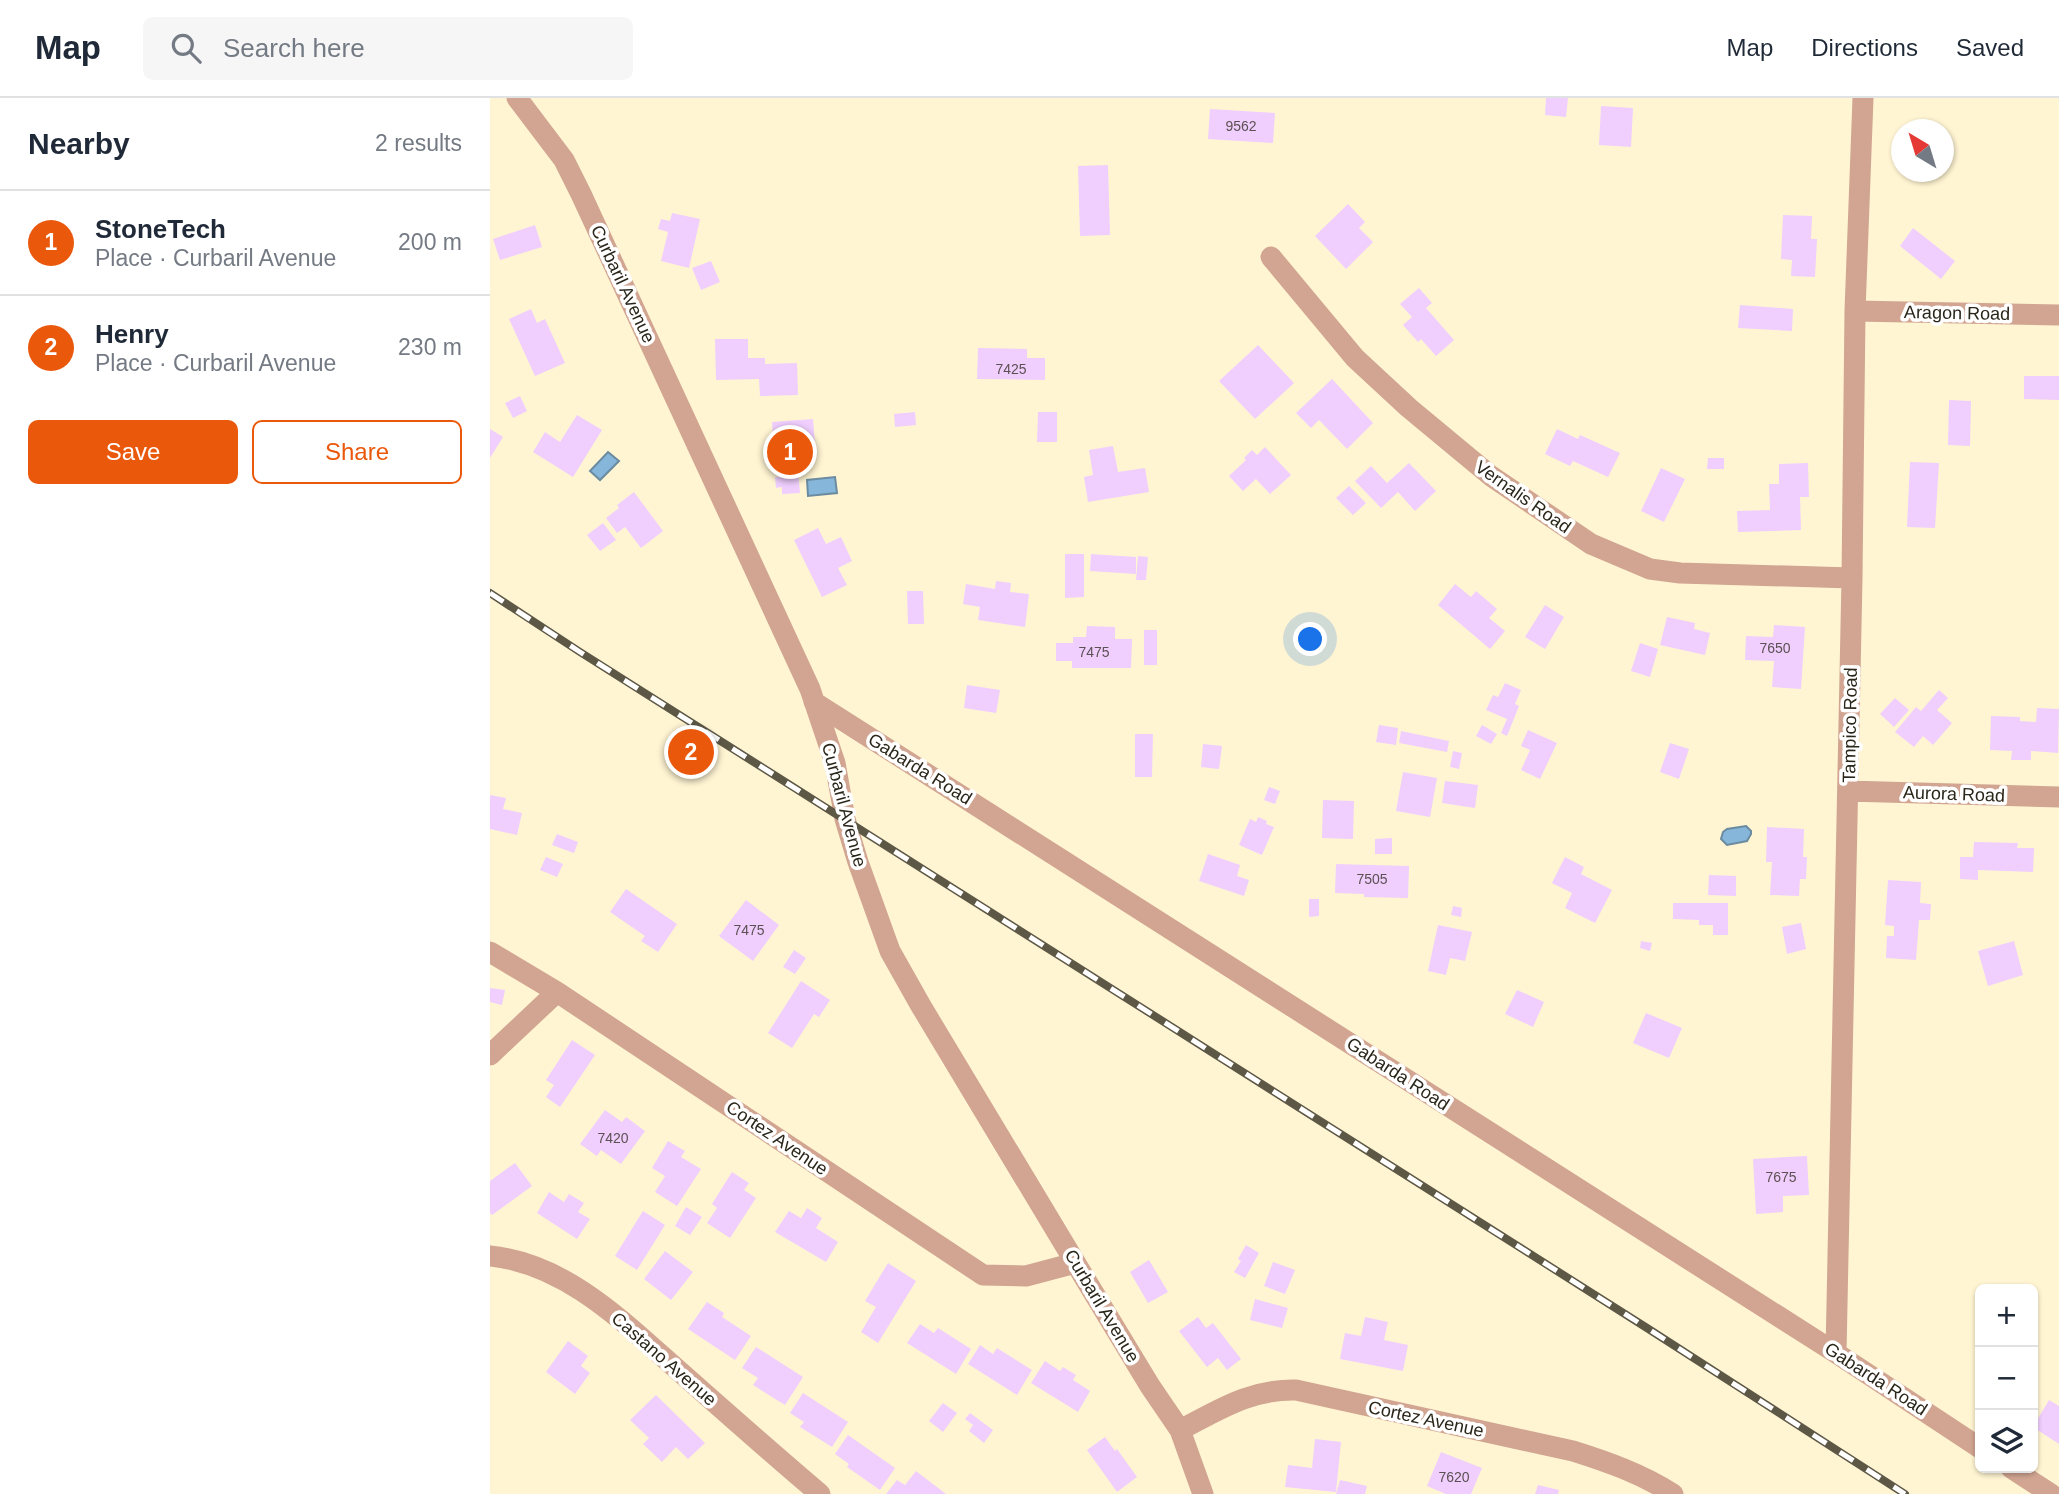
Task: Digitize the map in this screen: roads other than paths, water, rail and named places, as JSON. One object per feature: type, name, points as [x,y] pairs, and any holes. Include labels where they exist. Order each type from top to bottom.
[{"type":"street","name":"Curbaril Avenue","points":[[517,98],[564,160],[759,576],[814,702],[835,763],[845,819],[858,862],[890,951],[920,1006],[1075,1263],[1180,1430],[1203,1494]]},
{"type":"street","name":"Tampico Road","points":[[1836,1353],[1855,312],[1863,98]]},
{"type":"street","name":"Vernalis Road","points":[[1270,257],[1355,358],[1409,408],[1492,476],[1591,544],[1650,569],[1680,573],[1852,578]]},
{"type":"street","name":"Aragon Road","points":[[1855,312],[2059,315]]},
{"type":"street","name":"Gabarda Road","points":[[814,702],[1975,1444]]},
{"type":"street","name":"Aurora Road","points":[[1848,791],[2059,797]]},
{"type":"street","name":"Cortez Avenue","points":[[490,952],[557,992],[983,1275],[1026,1276],[1075,1263]]},
{"type":"street","points":[[490,1055],[557,992]]},
{"type":"street","name":"Castano Avenue","points":[[490,1256],[540,1269],[580,1289],[619,1318],[820,1494]]},
{"type":"street","name":"Cortez Avenue","points":[[1180,1430],[1245,1397],[1275,1390],[1296,1390],[1573,1451],[1641,1476],[1672,1494]]},
{"type":"street","points":[[2019,1473],[2051,1494]]},
{"type":"water","points":[[608,452],[619,461],[600,480],[590,471]]},
{"type":"water","points":[[835,477],[837,493],[808,496],[807,480]]},
{"type":"water","points":[[1746,826],[1751,831],[1747,841],[1727,845],[1721,839],[1727,829]]},
{"type":"railway","points":[[490,593],[1905,1494]]},
{"type":"place","name":"StoneTech","points":[[790,452]]},
{"type":"place","name":"Henry","points":[[691,752]]}]
